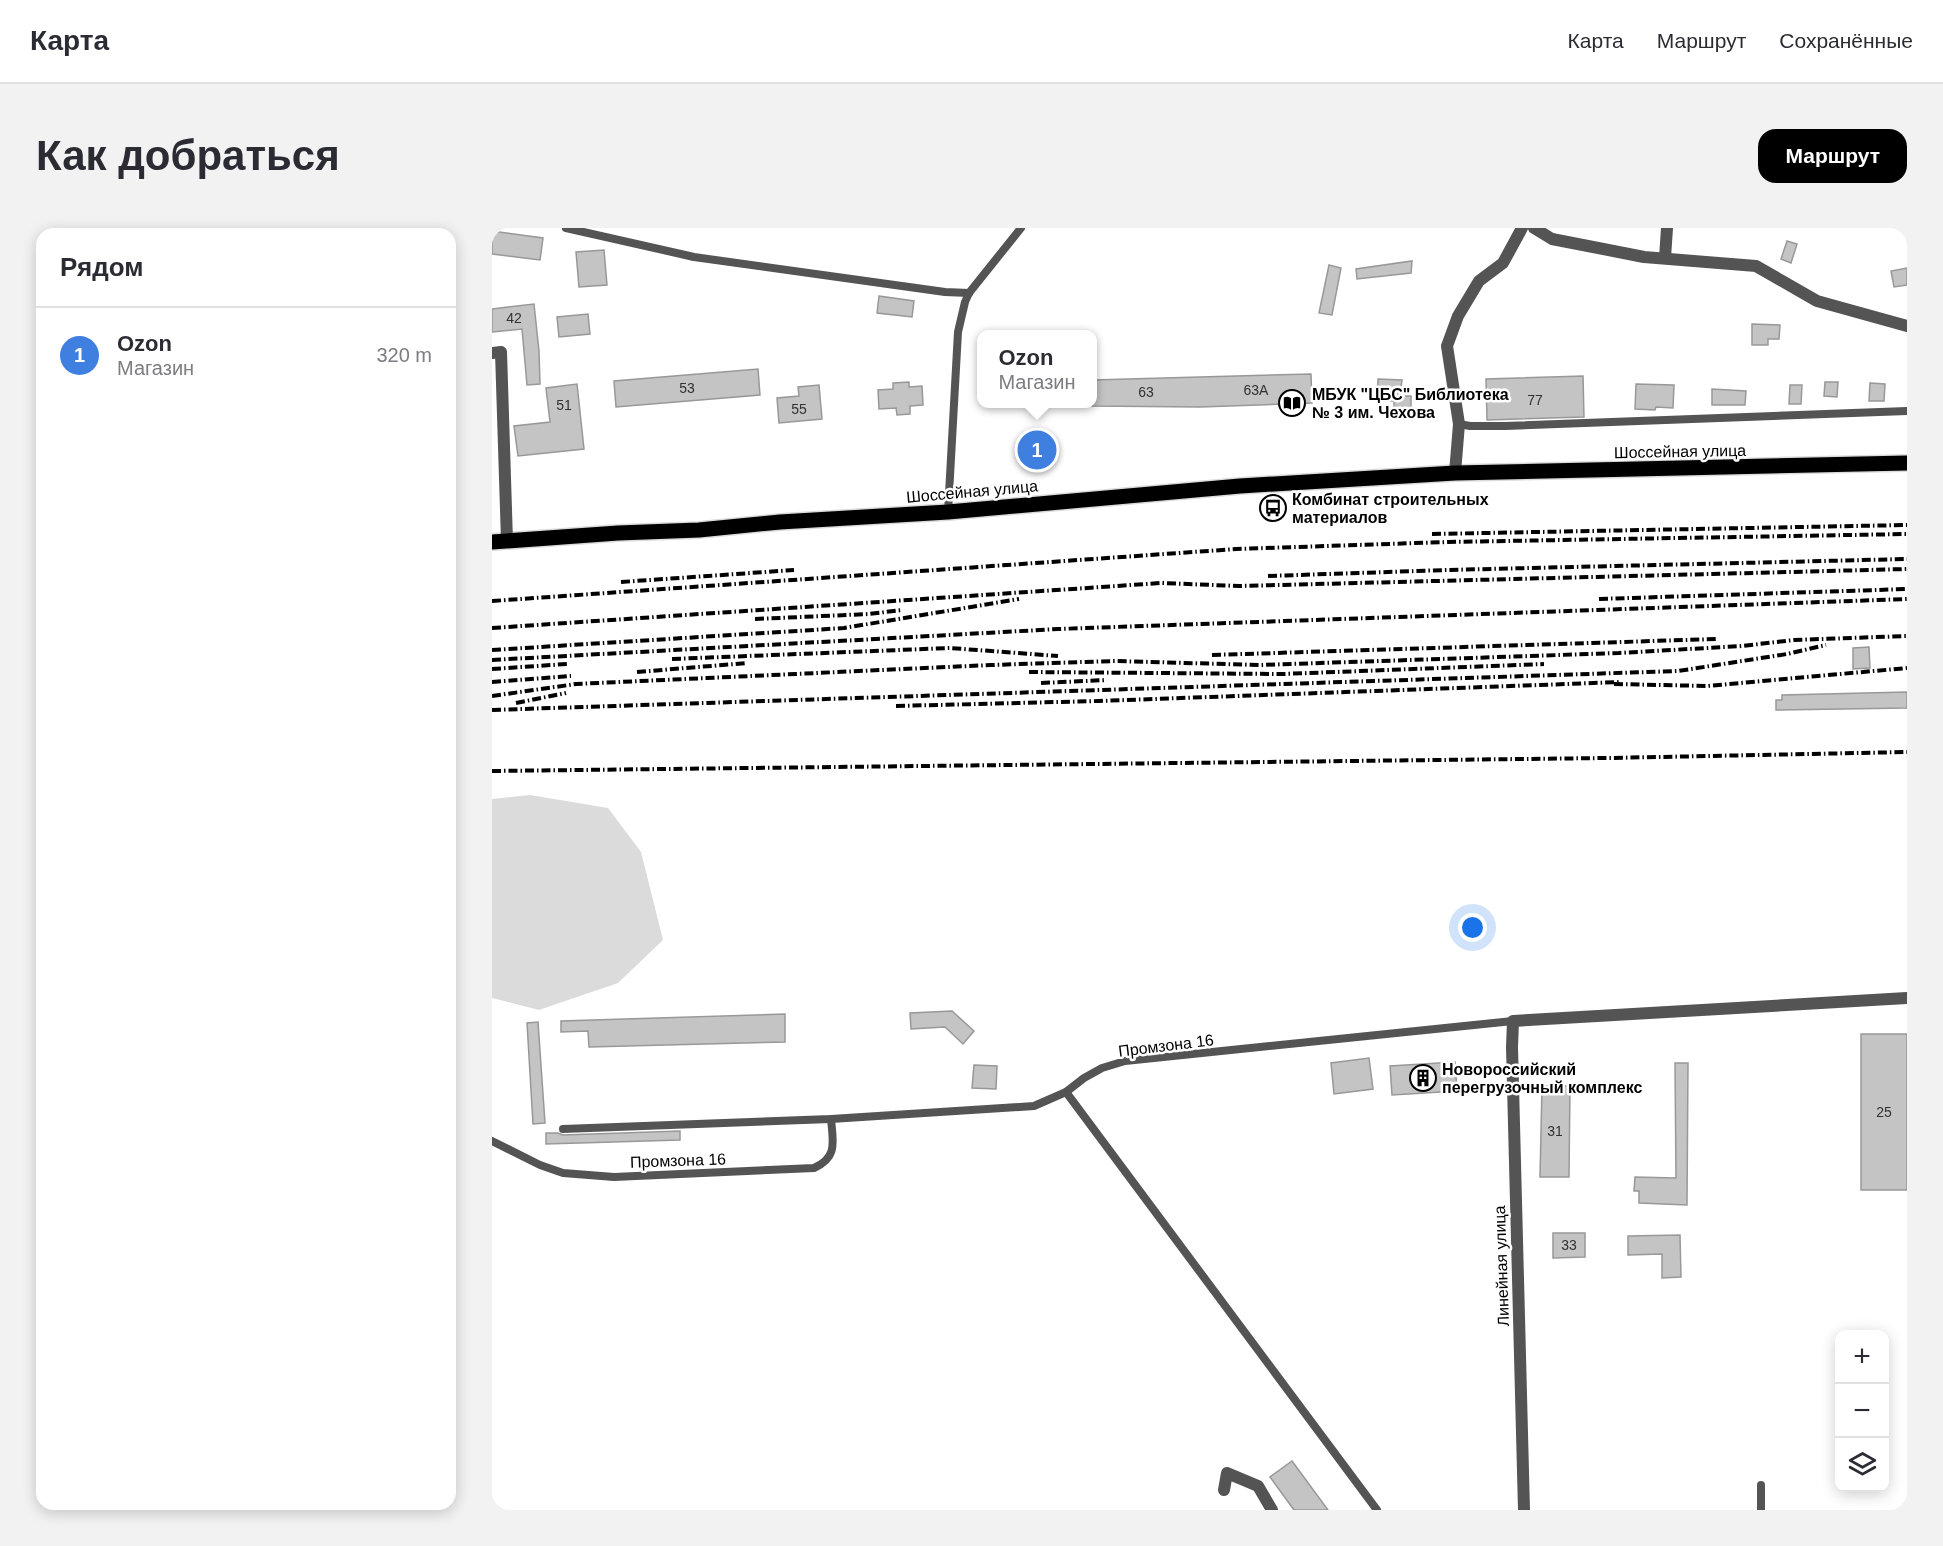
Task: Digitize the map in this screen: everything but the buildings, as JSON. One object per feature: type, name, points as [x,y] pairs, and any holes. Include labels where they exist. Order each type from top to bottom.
[{"type":"main road","name":"Шоссейная улица","points":[[500,541],[699,530],[780,522],[948,512],[1240,486],[1455,473],[1907,463]]},
{"type":"street","points":[[1455,473],[1459,424],[1448,346],[1458,316],[1479,281],[1503,263],[1522,228]]},
{"type":"street","points":[[1534,228],[1552,239],[1644,257],[1756,266],[1818,301],[1907,326]]},
{"type":"street","points":[[1665,258],[1667,228]]},
{"type":"street","points":[[492,353],[501,352],[500,541]]},
{"type":"street","points":[[1513,1021],[1907,998]]},
{"type":"street","name":"Линейная улица","points":[[1513,1021],[1524,1510]]},
{"type":"street","points":[[1224,1490],[1227,1473],[1258,1486],[1272,1510]]},
{"type":"lane","points":[[566,228],[694,256],[945,292],[969,293]]},
{"type":"lane","points":[[948,512],[958,332],[965,302],[969,293],[1021,228]]},
{"type":"lane","points":[[1459,424],[1505,426],[1907,411]]},
{"type":"lane","name":"Промзона 16","points":[[563,1129],[831,1119],[1034,1106],[1066,1092],[1083,1078],[1102,1068],[1125,1061],[1513,1021]]},
{"type":"lane","points":[[1066,1092],[1377,1510]]},
{"type":"lane","name":"Промзона 16","points":[[492,1142],[540,1165],[563,1173],[614,1176],[814,1168],[826,1162],[831,1154],[833,1141],[831,1119]]},
{"type":"lane","points":[[1761,1485],[1761,1510]]},
{"type":"shaded area","points":[[530,795],[608,808],[641,852],[663,940],[618,983],[539,1010],[492,998],[492,799]]},
{"type":"railway","points":[[1432,534],[1907,525]]},
{"type":"railway","points":[[492,601],[1236,549],[1448,542],[1907,534]]},
{"type":"railway","points":[[1268,576],[1907,559]]},
{"type":"railway","points":[[492,628],[1161,583],[1239,586],[1907,569]]},
{"type":"railway","points":[[621,582],[794,570]]},
{"type":"railway","points":[[1599,599],[1907,589]]},
{"type":"railway","points":[[492,650],[844,628],[1019,599]]},
{"type":"railway","points":[[492,660],[1058,629],[1907,599]]},
{"type":"railway","points":[[755,619],[869,614],[902,610]]},
{"type":"railway","points":[[492,696],[576,684],[991,665],[1115,661],[1260,665],[1619,653],[1742,646],[1794,640],[1907,636]]},
{"type":"railway","points":[[1212,655],[1716,639]]},
{"type":"railway","points":[[492,710],[1678,671],[1787,654],[1826,645]]},
{"type":"railway","points":[[672,659],[950,648],[1058,656]]},
{"type":"railway","points":[[637,672],[747,663]]},
{"type":"railway","points":[[492,669],[567,664]]},
{"type":"railway","points":[[1029,672],[1283,674],[1544,664]]},
{"type":"railway","points":[[1614,684],[1707,686],[1907,668]]},
{"type":"railway","points":[[492,682],[571,676]]},
{"type":"railway","points":[[1041,683],[1107,680]]},
{"type":"railway","points":[[896,706],[1621,682]]},
{"type":"railway","points":[[516,703],[566,693]]},
{"type":"railway","points":[[492,771],[1608,758],[1907,752]]},
{"type":"place","name":"МБУК \"ЦБС\" Библиотека № 3 им. Чехова","points":[[1292,403]]},
{"type":"place","name":"Ozon","points":[[1037,450]]},
{"type":"place","name":"Комбинат строительных материалов","points":[[1273,508]]},
{"type":"place","name":"Новороссийский перегрузочный комплекс","points":[[1423,1078]]}]
